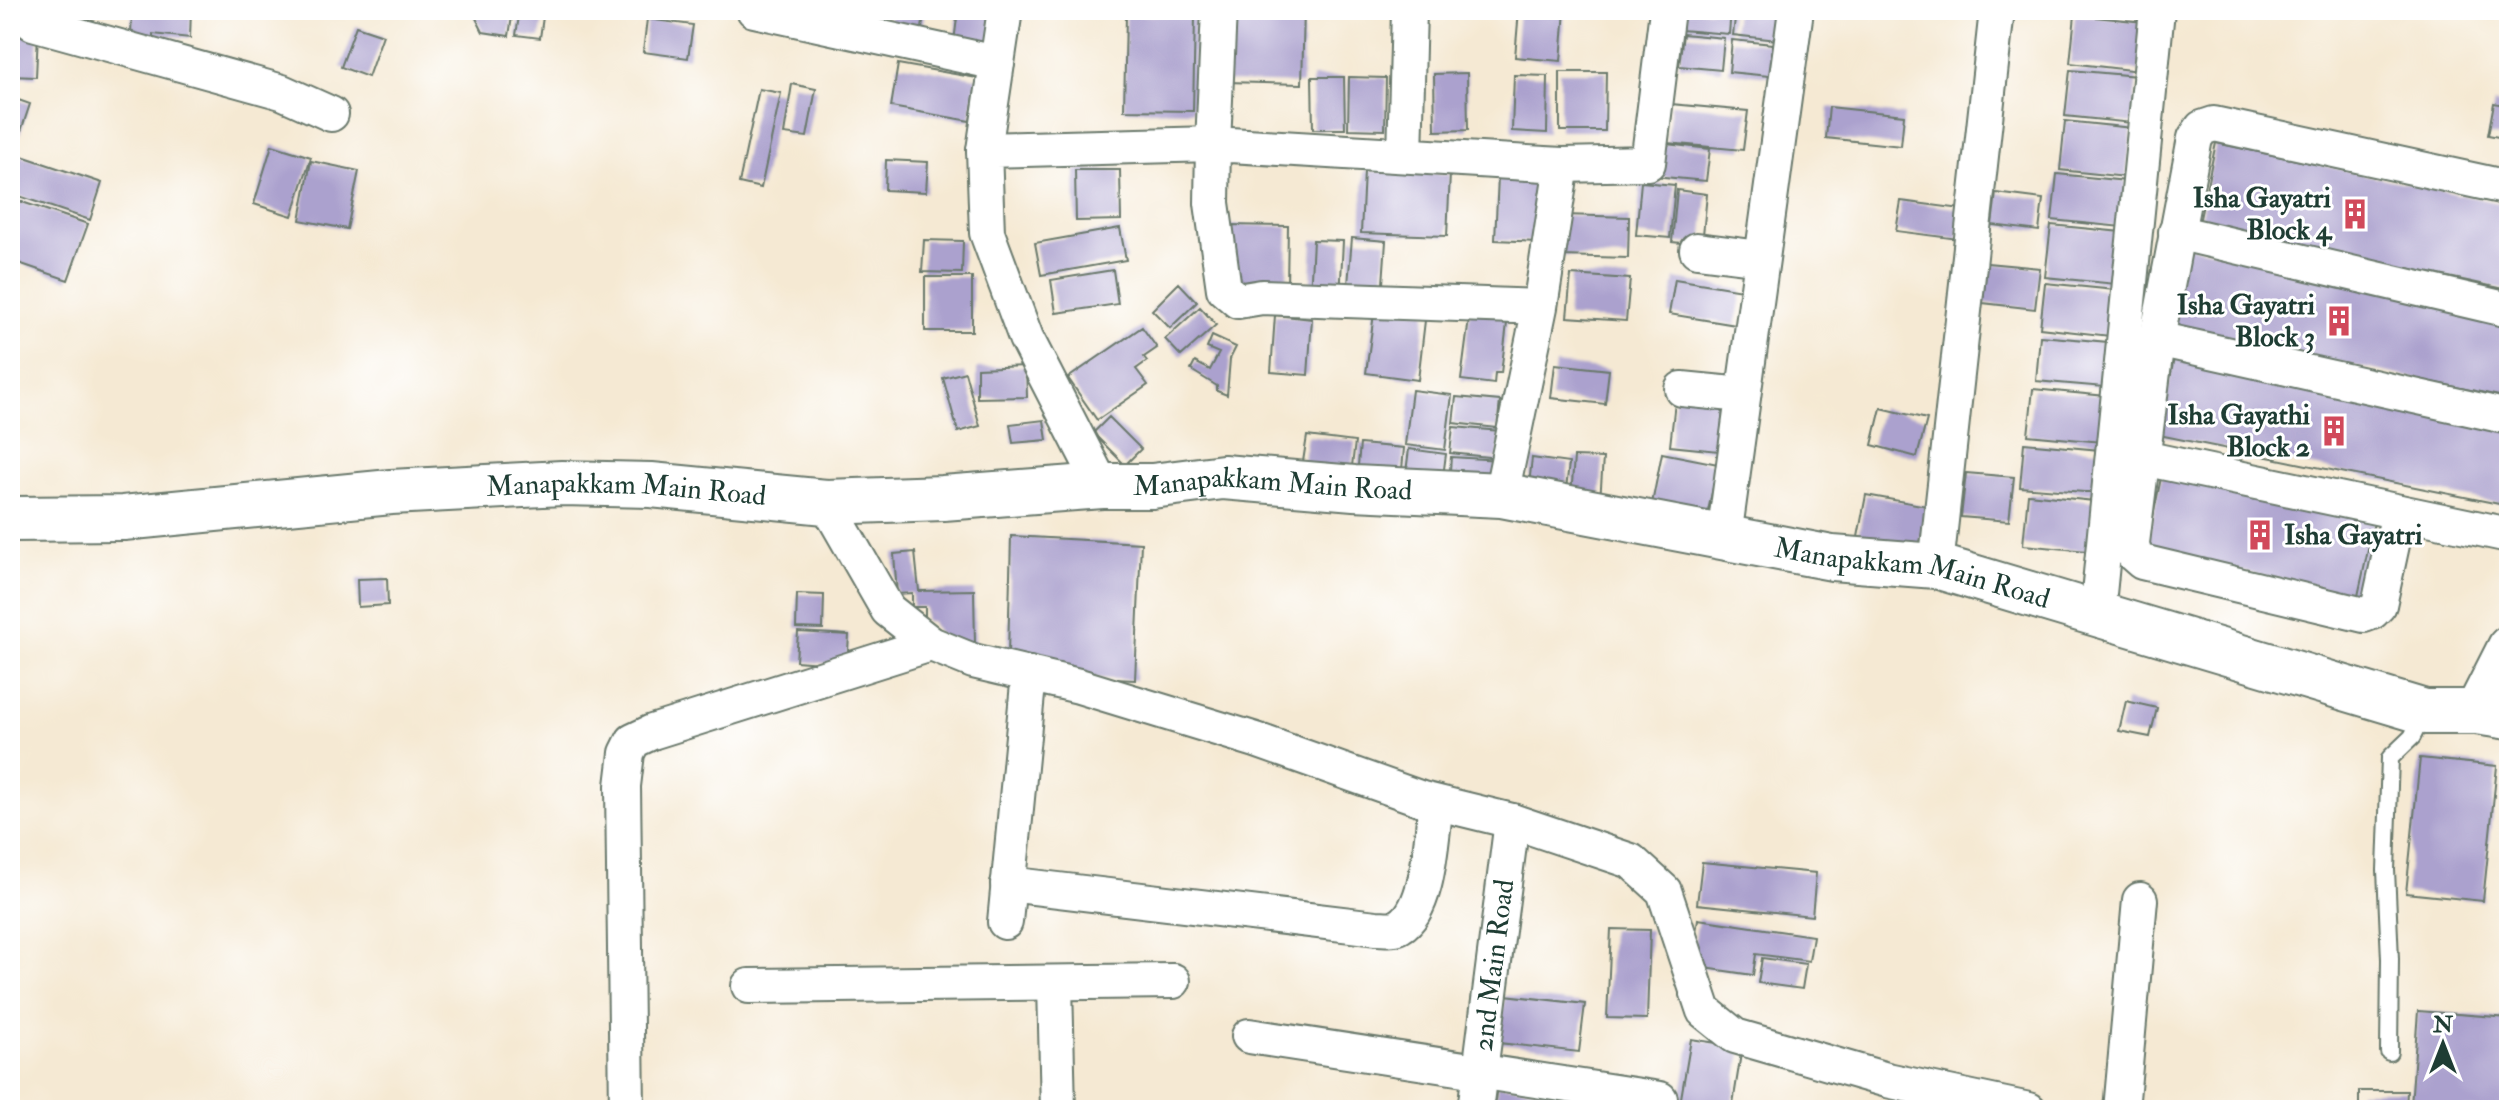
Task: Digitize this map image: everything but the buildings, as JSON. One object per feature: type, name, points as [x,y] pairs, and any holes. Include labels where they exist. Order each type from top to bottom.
[{"type":"main road","name":"Manapakkam Main Road","points":[[10,519],[123,518],[391,492],[562,483],[651,485],[826,502],[943,498],[1102,486],[1152,486],[1223,477],[1354,488],[1501,495],[1832,558],[1936,566],[2425,712],[2493,715]]},
{"type":"street","points":[[15,10],[33,23],[282,92],[331,114]]},
{"type":"street","points":[[754,10],[997,63]]},
{"type":"street","points":[[1005,10],[984,150],[987,233],[1026,338],[1102,486]]},
{"type":"street","points":[[1219,10],[1212,203],[1224,289],[1238,301],[1262,297],[1540,307]]},
{"type":"street","points":[[1405,155],[1409,10]]},
{"type":"street","points":[[984,150],[1213,144],[1562,165],[1648,163],[1667,10]]},
{"type":"street","points":[[1724,537],[1796,10]]},
{"type":"street","points":[[1936,566],[1997,10]]},
{"type":"street","points":[[2097,614],[2157,10]]},
{"type":"street","points":[[2399,512],[2379,605],[2364,615],[2142,562],[2134,555],[2132,543],[2157,339],[2195,138],[2202,128],[2214,124],[2509,188]]},
{"type":"street","points":[[1501,495],[1540,307],[1562,165]]},
{"type":"street","points":[[2176,232],[2509,310]]},
{"type":"street","points":[[1697,250],[1761,258]]},
{"type":"street","points":[[2157,339],[2509,417]]},
{"type":"street","points":[[1682,389],[1743,395]]},
{"type":"street","points":[[2143,458],[2509,535]]},
{"type":"street","points":[[826,502],[888,610],[931,644],[973,661],[1079,686],[1256,740],[1436,803],[1512,821],[1631,861],[1664,891],[1704,1011],[1735,1036],[1887,1095],[2029,1110]]},
{"type":"street","points":[[627,1110],[623,786],[627,753],[633,741],[652,732],[931,644]]},
{"type":"street","points":[[2493,715],[2509,647]]},
{"type":"street","points":[[1005,922],[1029,674]]},
{"type":"street","points":[[1008,884],[1397,928],[1411,917],[1421,899],[1436,803]]},
{"type":"street","name":"2nd Main Road","points":[[1475,1110],[1512,821]]},
{"type":"street","points":[[2121,1110],[2140,900]]},
{"type":"street","points":[[749,986],[1173,981]]},
{"type":"street","points":[[1055,984],[1058,1110]]},
{"type":"street","points":[[1249,1036],[1660,1099]]},
{"type":"lane","points":[[2389,1052],[2390,959],[2386,870],[2390,758],[2412,737],[2425,712]]},
{"type":"place","name":"Isha Gayatri Block 4","points":[[2355,214]]},
{"type":"place","name":"Isha Gayatri Block 3","points":[[2339,321]]},
{"type":"place","name":"Isha Gayathi Block 2","points":[[2334,431]]},
{"type":"place","name":"Isha Gayatri","points":[[2260,535]]}]
